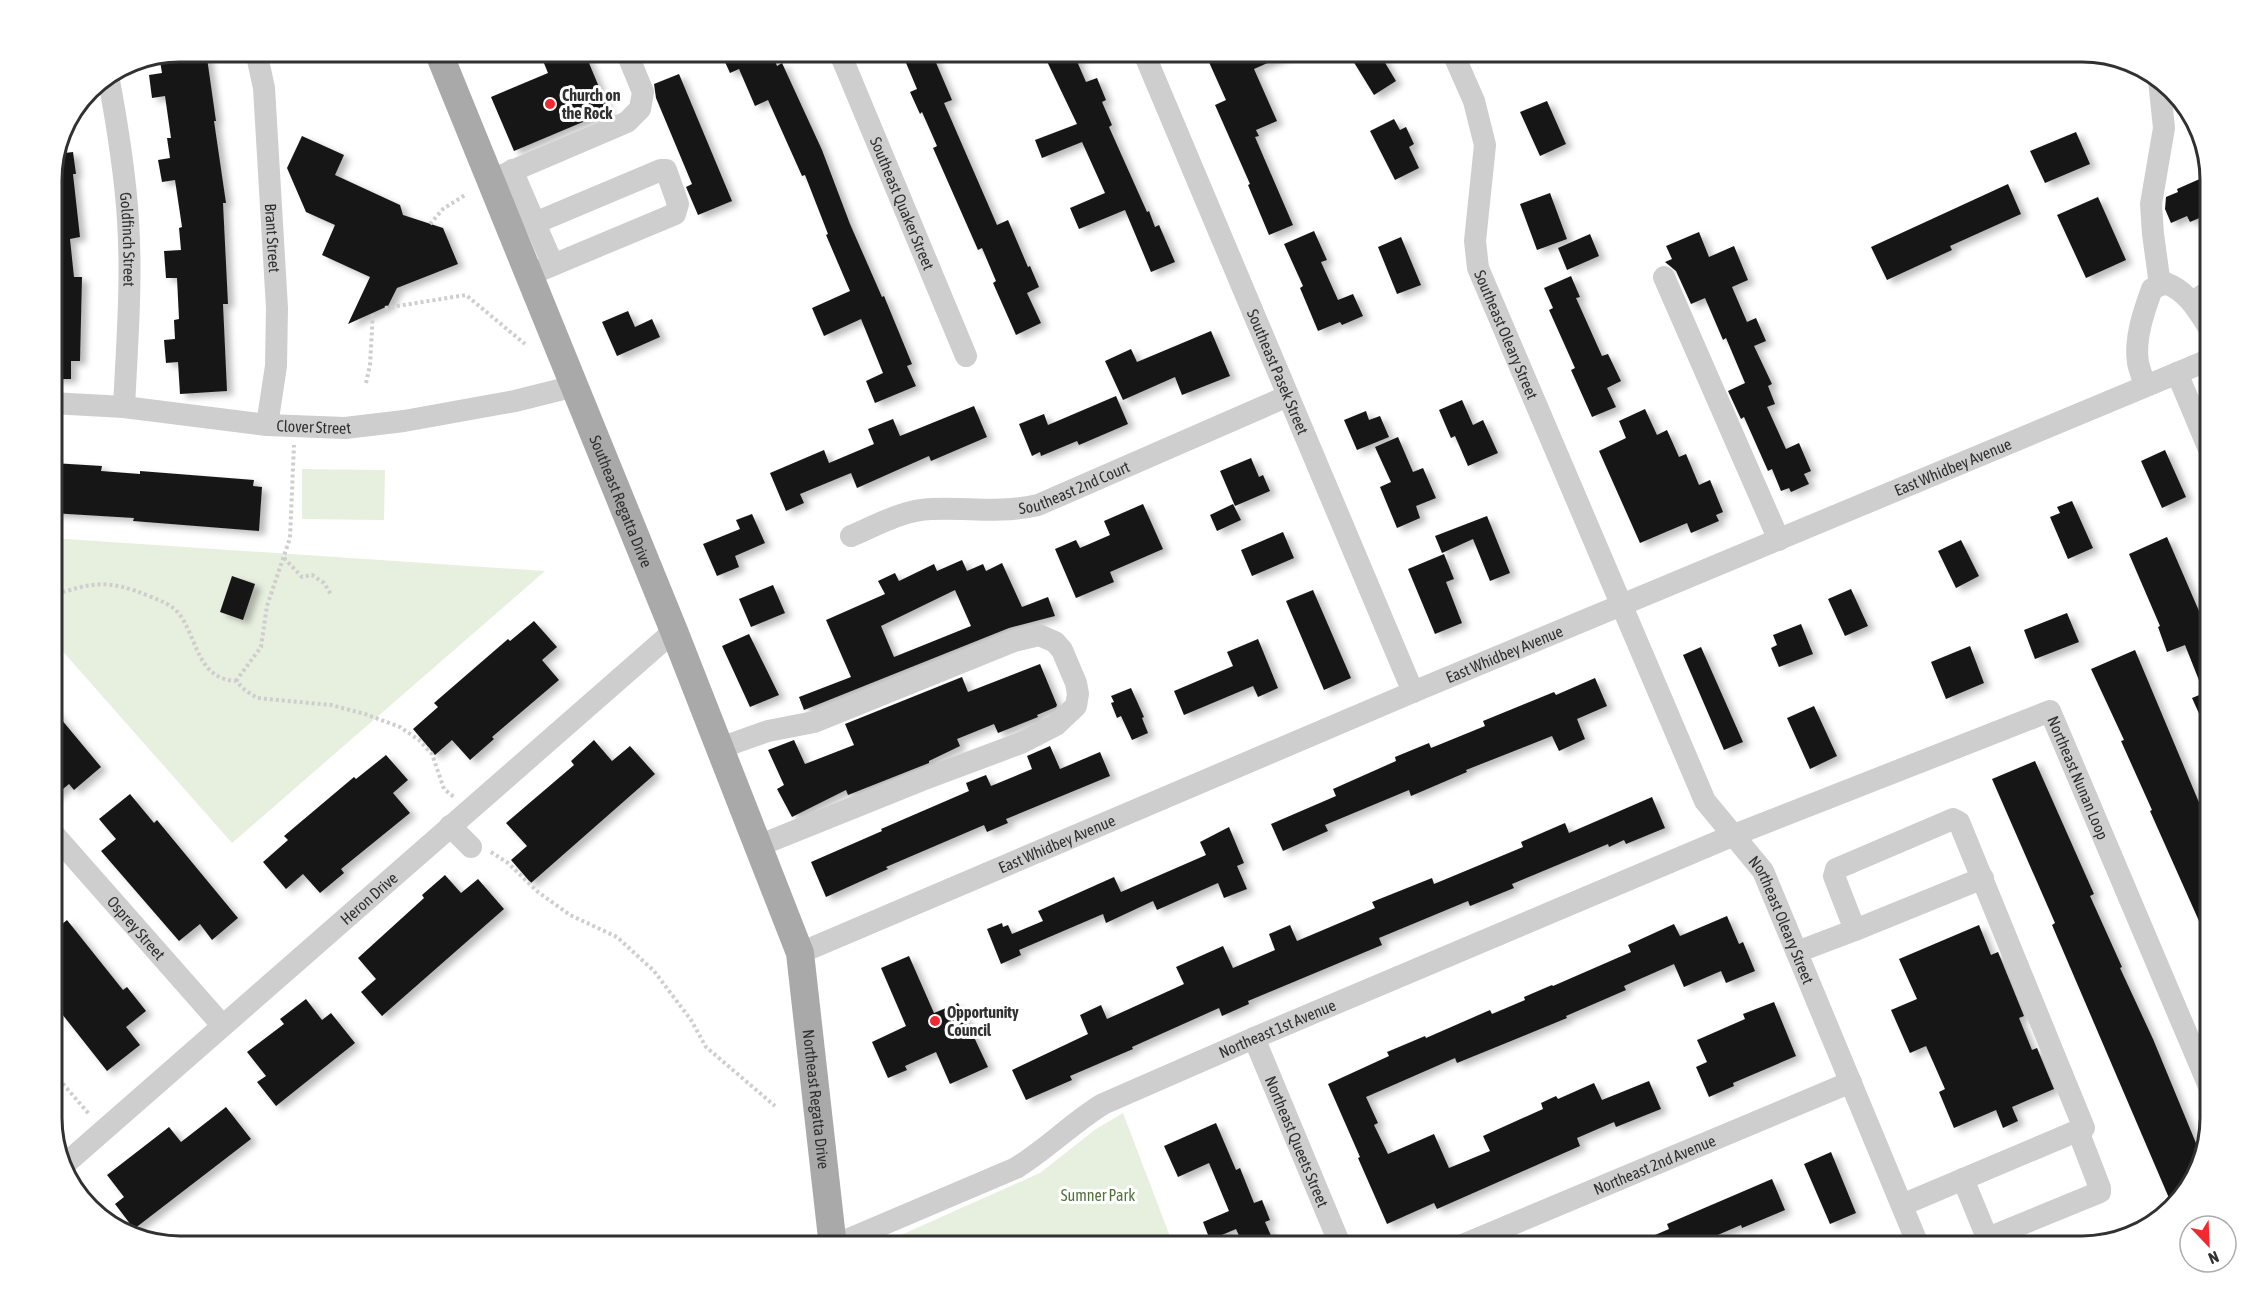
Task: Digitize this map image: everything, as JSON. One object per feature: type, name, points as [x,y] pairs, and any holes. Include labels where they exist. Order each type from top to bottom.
[{"type":"main road","name":"Southeast Regatta Drive","points":[[444,62],[502,175],[541,270],[575,386],[800,952]]},
{"type":"main road","name":"Northeast Regatta Drive","points":[[800,952],[831,1236]]},
{"type":"street","name":"Brant Street","points":[[258,62],[264,88],[277,308],[276,366],[267,425]]},
{"type":"street","points":[[535,223],[660,170],[666,170],[678,204],[675,214],[541,270],[535,223],[502,175],[627,122],[640,109],[643,92],[631,62]]},
{"type":"street","name":"Southeast Quaker Street","points":[[844,62],[966,356]]},
{"type":"street","name":"Southeast Pasek Street","points":[[1148,62],[1413,692]]},
{"type":"street","name":"Southeast Oleary Street","points":[[1457,62],[1474,101],[1485,145],[1474,241],[1478,268],[1621,607]]},
{"type":"street","name":"Goldfinch Street","points":[[110,84],[121,142],[128,221],[129,299],[124,407]]},
{"type":"street","points":[[2160,91],[2164,128],[2151,204],[2160,285]]},
{"type":"street","points":[[1664,277],[1779,540]]},
{"type":"street","points":[[2145,386],[2138,364],[2138,348],[2144,309],[2152,289],[2165,283],[2200,296]]},
{"type":"street","name":"East Whidbey Avenue","points":[[800,952],[1413,692],[2200,364]]},
{"type":"street","points":[[2177,373],[2200,428]]},
{"type":"street","name":"Clover Street","points":[[62,404],[124,407],[267,425],[345,428],[515,401],[575,386]]},
{"type":"street","name":"Southeast 2nd Court","points":[[851,536],[909,512],[931,508],[1007,511],[1038,506],[1288,396]]},
{"type":"street","name":"Northeast Oleary Street","points":[[1621,607],[1705,801],[1763,871],[1915,1236]]},
{"type":"street","name":"Heron Drive","points":[[69,1160],[674,631]]},
{"type":"street","points":[[720,748],[768,731],[814,722],[1014,641],[1039,634],[1055,642],[1062,650],[1076,683],[1078,694],[1076,706],[1056,725],[1021,743],[759,846]]},
{"type":"street","name":"Northeast Nunan Loop","points":[[1734,835],[2050,711],[2200,1064]]},
{"type":"street","points":[[1855,930],[1834,876],[1836,869],[1953,819],[1959,822],[2084,1128],[1902,1205]]},
{"type":"street","points":[[450,826],[471,847]]},
{"type":"street","name":"Northeast 1st Avenue","points":[[858,1236],[1016,1168],[1038,1155],[1086,1115],[1103,1104],[1734,835]]},
{"type":"street","name":"Osprey Street","points":[[62,843],[222,1025]]},
{"type":"street","points":[[1797,952],[1983,878]]},
{"type":"street","name":"Northeast Queets Street","points":[[1254,1038],[1336,1236]]},
{"type":"street","name":"Northeast 2nd Avenue","points":[[1484,1236],[1851,1082]]},
{"type":"street","points":[[1963,1179],[1986,1235],[1993,1236],[2100,1192],[2078,1131]]},
{"type":"path","points":[[430,224],[442,209],[465,195]]},
{"type":"path","points":[[385,308],[465,295],[525,344]]},
{"type":"path","points":[[366,383],[370,365],[373,312]]},
{"type":"path","points":[[236,681],[261,648],[267,606],[284,558],[292,517],[295,444]]},
{"type":"path","points":[[284,558],[302,577],[312,575],[324,583],[332,596]]},
{"type":"path","points":[[62,593],[99,584],[114,584],[160,600],[174,607],[181,616],[206,667],[224,680],[236,681],[257,698],[331,705],[365,714],[399,727],[419,740],[432,754],[444,789],[468,810]]},
{"type":"path","points":[[471,847],[488,849],[508,863],[538,892],[570,915],[617,937],[654,971],[691,1020],[706,1047],[775,1106]]},
{"type":"path","points":[[62,1083],[103,1131]]},
{"type":"green space","points":[[302,469],[385,470],[384,520],[302,519]]},
{"type":"green space","points":[[62,539],[545,571],[232,843],[62,650]]},
{"type":"green space","name":"Sumner Park","points":[[1123,1113],[1170,1236],[899,1236],[1040,1173],[1096,1129]]},
{"type":"building","points":[[208,62],[226,203],[223,203],[228,304],[223,304],[227,391],[180,394],[178,362],[166,363],[164,340],[175,339],[174,320],[179,319],[177,278],[166,278],[164,251],[181,250],[179,228],[182,227],[175,180],[162,182],[158,160],[170,158],[167,138],[171,138],[165,96],[152,98],[149,75],[162,73],[160,64]]},
{"type":"building","name":"Church on the Rock","points":[[544,62],[589,62],[609,111],[514,151],[491,97],[548,73]]},
{"type":"building","points":[[725,62],[775,62],[777,66],[782,63],[822,150],[850,224],[882,297],[884,296],[912,364],[907,366],[916,386],[875,403],[866,381],[883,373],[861,319],[824,336],[812,308],[850,291],[826,235],[828,234],[805,175],[802,176],[768,100],[755,106],[739,69],[730,73]]},
{"type":"building","points":[[906,62],[936,62],[952,100],[944,103],[997,225],[1008,220],[1039,287],[1027,293],[1041,323],[1016,335],[993,283],[996,281],[982,248],[978,250],[933,148],[937,146],[910,92],[917,89]]},
{"type":"building","points":[[1047,62],[1077,62],[1086,82],[1097,78],[1106,100],[1102,102],[1112,125],[1109,127],[1147,212],[1149,211],[1155,227],[1159,225],[1175,262],[1151,272],[1125,210],[1079,229],[1070,208],[1105,193],[1082,142],[1042,158],[1035,140],[1077,124]]},
{"type":"building","points":[[1209,62],[1270,62],[1254,69],[1277,121],[1256,130],[1259,136],[1255,137],[1293,225],[1269,235],[1248,185],[1250,184],[1215,105],[1226,100]]},
{"type":"building","points":[[1354,62],[1385,62],[1396,81],[1374,95]]},
{"type":"building","points":[[679,74],[732,201],[698,215],[686,187],[692,184],[656,98],[654,84]]},
{"type":"building","points":[[1547,101],[1566,144],[1540,156],[1520,112]]},
{"type":"building","points":[[1394,119],[1400,130],[1406,127],[1414,144],[1409,147],[1419,168],[1395,180],[1370,131]]},
{"type":"building","points":[[2076,132],[2090,164],[2045,183],[2030,151]]},
{"type":"building","points":[[302,136],[344,155],[335,175],[400,205],[403,215],[443,228],[458,264],[397,288],[388,306],[348,324],[370,277],[322,255],[335,225],[306,212],[287,168]]},
{"type":"building","points":[[73,152],[76,174],[73,174],[80,237],[70,239],[74,277],[82,277],[80,361],[71,361],[71,379],[62,379],[62,171],[65,153]]},
{"type":"building","points":[[2200,179],[2200,218],[2190,222],[2187,216],[2171,223],[2165,209],[2166,197],[2178,192],[2177,189]]},
{"type":"building","points":[[2008,184],[2021,214],[1950,246],[1952,250],[1887,280],[1871,247]]},
{"type":"building","points":[[1550,193],[1567,239],[1537,250],[1520,204]]},
{"type":"building","points":[[2098,197],[2126,260],[2086,278],[2057,215]]},
{"type":"building","points":[[1314,231],[1327,260],[1321,262],[1338,300],[1353,294],[1363,316],[1342,325],[1340,322],[1318,331],[1300,288],[1303,286],[1284,244]]},
{"type":"building","points":[[1699,232],[1709,257],[1734,246],[1748,280],[1732,287],[1747,322],[1756,318],[1766,341],[1754,346],[1772,384],[1768,386],[1775,404],[1767,407],[1786,449],[1799,443],[1811,471],[1804,474],[1809,484],[1791,492],[1789,488],[1781,491],[1772,469],[1768,471],[1744,417],[1741,419],[1728,391],[1745,383],[1726,338],[1723,340],[1705,298],[1691,304],[1676,271],[1665,262],[1672,259],[1666,246]]},
{"type":"building","points":[[1590,234],[1599,256],[1567,270],[1558,248]]},
{"type":"building","points":[[1401,237],[1421,285],[1397,294],[1378,247]]},
{"type":"building","points":[[1571,276],[1580,297],[1576,298],[1602,356],[1608,354],[1621,381],[1607,388],[1616,407],[1592,417],[1571,370],[1575,368],[1549,310],[1553,308],[1544,288]]},
{"type":"building","points":[[628,311],[635,327],[652,319],[660,337],[617,356],[602,322]]},
{"type":"building","points":[[1211,331],[1230,376],[1182,395],[1175,377],[1123,400],[1105,361],[1131,349],[1137,362]]},
{"type":"building","points":[[1116,396],[1128,424],[1079,445],[1077,441],[1041,456],[1040,452],[1032,456],[1019,424],[1044,414],[1048,425]]},
{"type":"building","points":[[1462,400],[1473,425],[1483,420],[1498,453],[1468,466],[1455,436],[1451,438],[1439,410]]},
{"type":"building","points":[[974,406],[987,437],[931,461],[929,456],[857,488],[851,473],[800,494],[804,503],[786,511],[770,473],[824,450],[829,463],[874,444],[868,429],[893,419],[900,436]]},
{"type":"building","points":[[1645,409],[1657,435],[1667,430],[1679,457],[1686,454],[1699,485],[1710,480],[1723,512],[1716,515],[1719,521],[1691,533],[1687,523],[1640,543],[1599,451],[1626,438],[1619,421]]},
{"type":"building","points":[[1366,411],[1369,420],[1380,416],[1389,437],[1357,450],[1344,420]]},
{"type":"building","points":[[1398,437],[1413,472],[1423,468],[1436,498],[1416,506],[1420,518],[1397,528],[1380,487],[1391,482],[1375,447]]},
{"type":"building","points":[[2165,450],[2186,497],[2162,508],[2141,461]]},
{"type":"building","points":[[1251,458],[1259,477],[1263,475],[1270,491],[1235,506],[1220,471]]},
{"type":"building","points":[[62,464],[102,466],[101,471],[140,474],[140,471],[254,480],[253,486],[262,487],[259,531],[133,521],[134,518],[62,514]]},
{"type":"building","points":[[2072,501],[2093,548],[2068,559],[2050,517],[2060,513],[2057,507]]},
{"type":"building","points":[[1143,504],[1163,549],[1110,572],[1114,582],[1076,598],[1055,549],[1076,540],[1080,548],[1110,535],[1104,521]]},
{"type":"building","points":[[1233,504],[1241,520],[1217,531],[1210,515]]},
{"type":"building","points":[[752,514],[765,543],[735,556],[739,567],[717,576],[703,544],[740,529],[736,520]]},
{"type":"building","points":[[1487,516],[1510,573],[1490,581],[1473,539],[1442,553],[1435,536]]},
{"type":"building","points":[[1283,532],[1294,558],[1252,576],[1241,550]]},
{"type":"building","points":[[2167,537],[2200,610],[2200,683],[2185,645],[2167,652],[2158,627],[2160,626],[2129,554]]},
{"type":"building","points":[[1961,540],[1979,576],[1956,588],[1938,551]]},
{"type":"building","points":[[1444,554],[1454,579],[1446,582],[1462,623],[1435,634],[1408,569]]},
{"type":"building","points":[[962,560],[967,571],[983,564],[986,571],[1002,563],[1022,607],[1048,597],[1055,616],[1009,628],[804,710],[799,697],[851,677],[826,620],[885,594],[878,581],[895,573],[899,581],[934,564],[937,571]],"holes":[[[955,590],[971,626],[894,657],[881,626]]]},
{"type":"building","points":[[232,576],[255,584],[243,620],[220,612]]},
{"type":"building","points":[[773,585],[785,613],[751,627],[739,599]]},
{"type":"building","points":[[1851,589],[1868,626],[1845,636],[1828,599]]},
{"type":"building","points":[[1313,590],[1351,678],[1324,690],[1286,601]]},
{"type":"building","points":[[2067,613],[2079,642],[2035,659],[2024,630]]},
{"type":"building","points":[[534,621],[557,647],[542,660],[559,680],[492,737],[494,739],[470,760],[452,740],[435,755],[413,729],[438,707],[434,703],[508,639],[510,641]]},
{"type":"building","points":[[1801,624],[1813,654],[1779,667],[1771,648],[1777,645],[1773,635]]},
{"type":"building","points":[[749,634],[779,695],[750,707],[722,646]]},
{"type":"building","points":[[1258,639],[1278,688],[1258,697],[1253,686],[1184,715],[1174,691],[1233,666],[1227,652]]},
{"type":"building","points":[[1970,646],[1984,683],[1946,699],[1931,662]]},
{"type":"building","points":[[1701,647],[1743,742],[1724,750],[1683,655]]},
{"type":"building","points":[[2135,650],[2200,805],[2200,923],[2150,811],[2152,810],[2121,741],[2124,740],[2091,669]]},
{"type":"building","points":[[1040,664],[1056,707],[998,733],[994,724],[957,739],[960,746],[929,763],[848,795],[846,790],[792,817],[777,789],[784,785],[768,750],[794,740],[805,764],[854,745],[845,724],[962,677],[968,692]]},
{"type":"building","points":[[1595,678],[1607,706],[1577,719],[1585,739],[1559,751],[1552,736],[1466,770],[1467,772],[1411,796],[1409,790],[1325,825],[1328,831],[1283,851],[1271,824],[1336,796],[1333,789],[1396,761],[1395,757],[1429,743],[1431,748],[1485,726],[1483,721],[1554,692],[1556,695]]},
{"type":"building","points":[[1131,688],[1144,717],[1142,718],[1148,733],[1132,740],[1121,716],[1117,718],[1111,703],[1114,702],[1111,696]]},
{"type":"building","points":[[2200,695],[2200,716],[2192,698]]},
{"type":"building","points":[[1814,706],[1837,756],[1810,769],[1787,718]]},
{"type":"building","points":[[62,720],[101,767],[74,790],[69,784],[62,790]]},
{"type":"building","points":[[594,740],[612,761],[630,746],[655,774],[531,883],[511,860],[527,846],[506,823],[574,765],[571,761]]},
{"type":"building","points":[[1050,746],[1060,769],[1100,752],[1110,776],[1006,819],[1008,823],[987,832],[984,825],[886,867],[888,869],[826,897],[811,862],[969,791],[966,783],[986,775],[991,786],[1032,769],[1027,756]]},
{"type":"building","points":[[386,755],[408,780],[393,793],[410,813],[341,869],[344,873],[320,893],[303,874],[286,889],[263,862],[288,840],[284,836],[354,777],[356,779]]},
{"type":"building","points":[[2035,761],[2094,894],[2090,896],[2197,1145],[2192,1164],[2185,1178],[2169,1198],[2052,925],[2055,923],[1992,779]]},
{"type":"building","points":[[130,794],[154,823],[157,820],[238,918],[212,940],[200,924],[179,941],[101,851],[116,839],[99,819]]},
{"type":"building","points":[[1652,797],[1665,828],[1626,844],[1624,840],[1609,847],[1608,844],[1512,884],[1514,888],[1470,906],[1468,901],[1379,938],[1382,945],[1248,1001],[1249,1004],[1222,1016],[1219,1008],[1070,1076],[1072,1080],[1026,1100],[1012,1070],[1088,1034],[1080,1015],[1101,1005],[1107,1019],[1184,984],[1176,967],[1223,946],[1233,968],[1275,950],[1269,934],[1290,925],[1297,941],[1375,908],[1372,902],[1432,878],[1434,884],[1523,847],[1521,842],[1565,823],[1569,833]]},
{"type":"building","points":[[1229,827],[1244,863],[1237,866],[1247,889],[1224,898],[1218,883],[1157,910],[1153,901],[1106,923],[1103,914],[1019,950],[1021,955],[1001,964],[987,929],[1002,923],[1003,927],[1008,925],[1012,934],[1043,921],[1038,911],[1114,877],[1121,892],[1206,855],[1200,842]]},
{"type":"building","points":[[445,875],[461,893],[478,879],[504,909],[382,1016],[361,992],[376,979],[358,958],[424,898],[422,895]]},
{"type":"building","points":[[1727,916],[1739,944],[1743,942],[1755,971],[1726,983],[1721,971],[1684,987],[1674,964],[1624,986],[1626,990],[1566,1016],[1567,1018],[1457,1063],[1455,1058],[1366,1097],[1378,1123],[1374,1125],[1388,1154],[1434,1134],[1449,1168],[1490,1151],[1483,1136],[1543,1109],[1541,1103],[1556,1096],[1558,1099],[1594,1083],[1602,1100],[1649,1081],[1661,1109],[1616,1127],[1614,1122],[1577,1138],[1580,1146],[1437,1209],[1434,1203],[1387,1224],[1328,1084],[1389,1056],[1387,1052],[1490,1010],[1492,1014],[1525,1000],[1524,997],[1631,952],[1628,945],[1674,924],[1680,936]]},
{"type":"building","points":[[67,920],[123,990],[127,987],[146,1011],[126,1027],[140,1045],[107,1071],[62,1014],[62,924]]},
{"type":"building","points":[[1979,925],[1991,955],[1998,952],[2024,1016],[2019,1018],[2032,1050],[2037,1048],[2054,1089],[2012,1107],[2018,1121],[2003,1128],[1996,1110],[1954,1128],[1939,1092],[1945,1089],[1926,1046],[1910,1053],[1891,1010],[1917,999],[1899,959]]},
{"type":"building","name":"Opportunity Council","points":[[909,956],[934,1013],[958,1003],[988,1067],[950,1084],[936,1052],[905,1066],[907,1070],[888,1078],[872,1042],[906,1026],[881,968]]},
{"type":"building","points":[[306,999],[322,1020],[331,1013],[355,1043],[276,1106],[257,1082],[266,1076],[247,1052],[284,1024],[280,1019]]},
{"type":"building","points":[[1774,1002],[1796,1056],[1733,1083],[1734,1086],[1709,1097],[1696,1067],[1707,1062],[1697,1040],[1745,1019],[1743,1014]]},
{"type":"building","points":[[226,1107],[251,1139],[135,1228],[133,1227],[115,1204],[124,1197],[107,1175],[169,1127],[181,1142]]},
{"type":"building","points":[[1216,1123],[1236,1170],[1240,1168],[1254,1203],[1262,1200],[1270,1220],[1265,1222],[1271,1236],[1239,1236],[1236,1229],[1219,1236],[1208,1236],[1203,1222],[1229,1211],[1209,1163],[1178,1177],[1164,1146]]},
{"type":"building","points":[[1831,1152],[1856,1213],[1830,1224],[1804,1164]]},
{"type":"building","points":[[1772,1179],[1785,1210],[1742,1228],[1741,1225],[1715,1236],[1653,1236],[1669,1229],[1667,1224]]},
{"type":"place","name":"Church on the Rock","points":[[550,104]]},
{"type":"place","name":"Opportunity Council","points":[[935,1021]]}]
